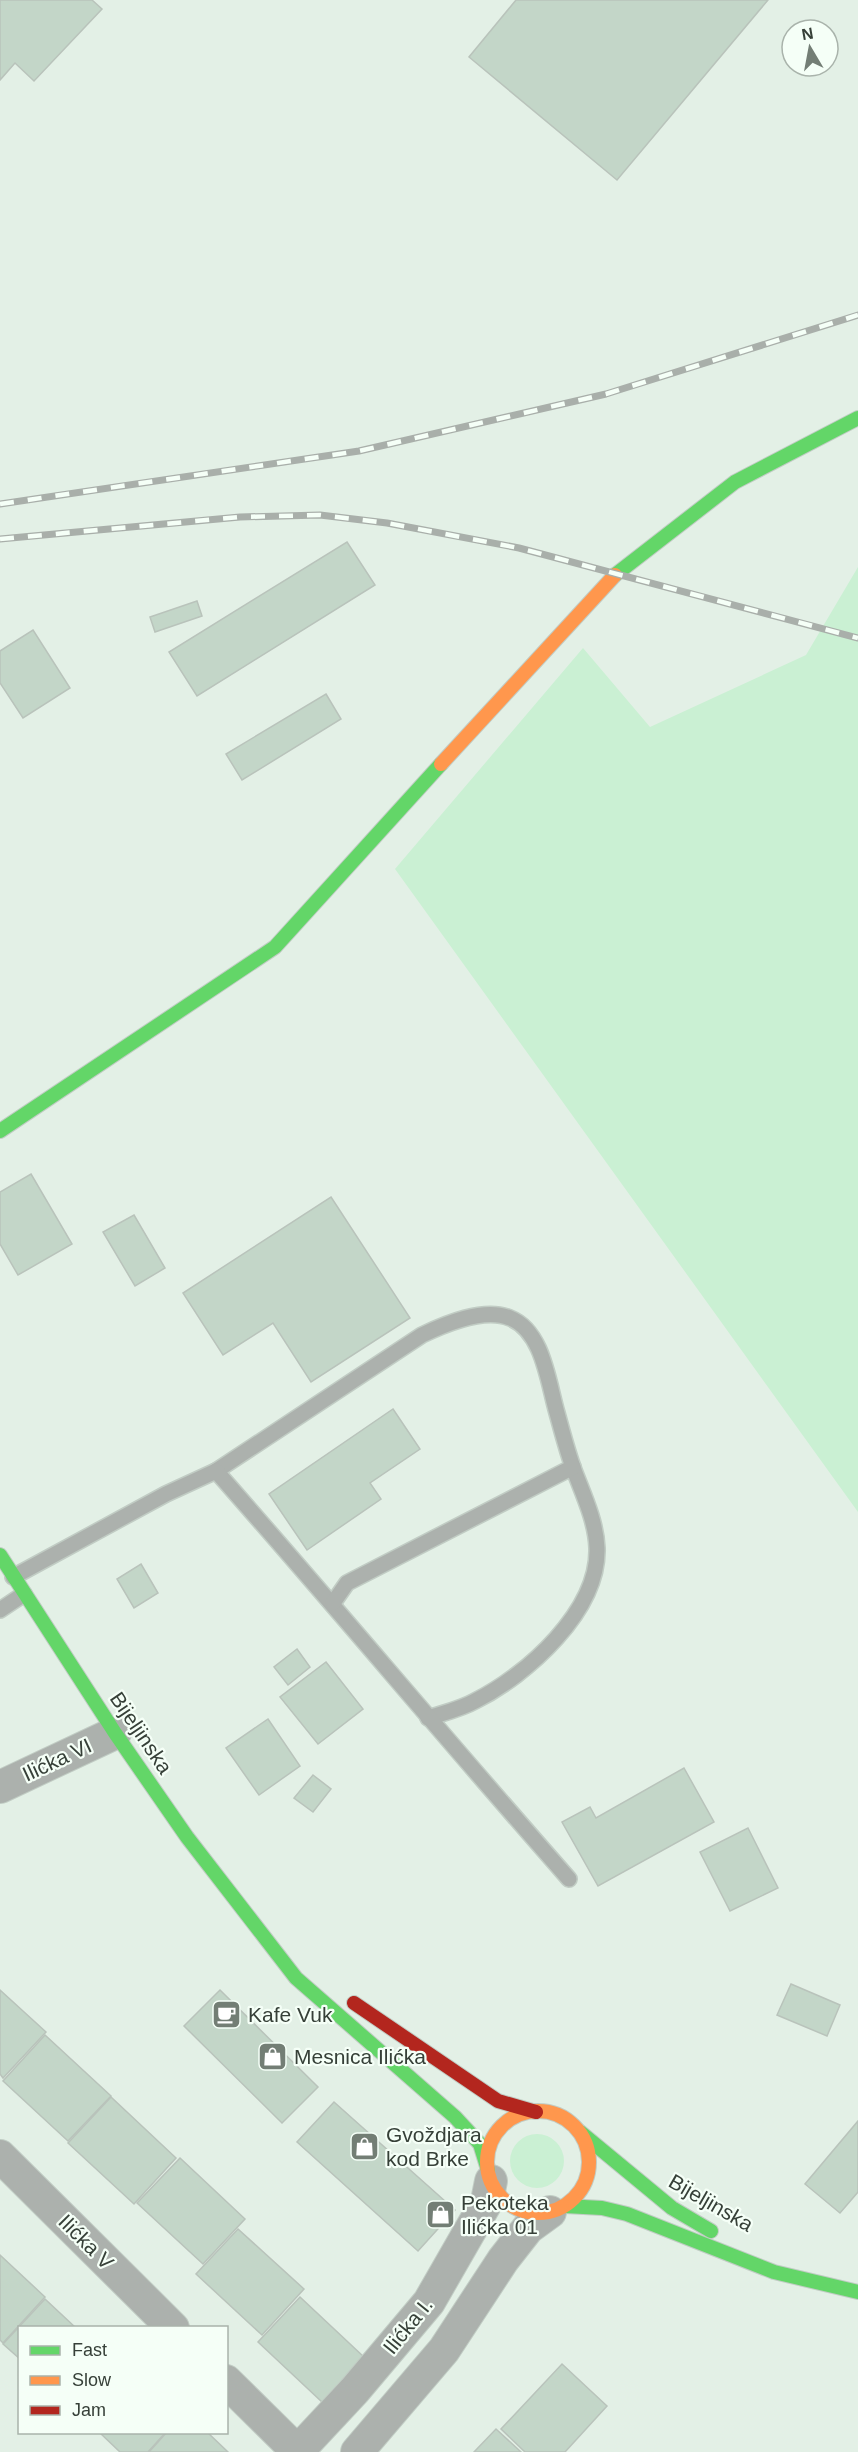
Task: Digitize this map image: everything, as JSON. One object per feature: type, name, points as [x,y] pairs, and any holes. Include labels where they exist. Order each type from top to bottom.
[{"type":"main road","points":[[0,1131],[275,947],[609,579],[735,482],[858,418]]},
{"type":"main road","name":"Bijeljinska","points":[[0,1555],[115,1733],[187,1837],[296,1978],[428,2091],[455,2117],[480,2144],[489,2175]]},
{"type":"main road","name":"Bijeljinska","points":[[258,1929],[304,1964]]},
{"type":"main road","points":[[341,1992],[376,2020],[498,2101],[568,2120],[580,2132],[589,2154],[587,2178],[582,2189],[558,2209],[529,2213],[510,2205],[495,2191],[489,2175],[489,2151],[496,2134],[517,2116],[536,2112]]},
{"type":"main road","name":"Bijeljinska","points":[[580,2132],[672,2208],[699,2225],[836,2287]]},
{"type":"main road","name":"Bijeljinska","points":[[558,2209],[602,2208],[627,2214],[774,2272],[858,2292]]},
{"type":"street","name":"Ilićka VI","points":[[0,1787],[115,1733]]},
{"type":"street","name":"Ilićka V","points":[[0,2156],[171,2326]]},
{"type":"street","name":"Ilićka I.","points":[[298,2452],[354,2391],[429,2302],[487,2201],[489,2175]]},
{"type":"street","name":"Ilićka I.","points":[[357,2452],[444,2350],[503,2260],[528,2228],[558,2209]]},
{"type":"street","points":[[228,2383],[298,2452]]},
{"type":"lane","points":[[13,1577],[166,1494],[216,1471],[422,1335],[456,1319],[484,1316],[509,1317],[524,1328],[538,1348],[573,1467],[590,1512],[597,1547],[594,1579],[580,1611],[554,1642],[507,1681],[475,1702],[428,1718]]},
{"type":"lane","points":[[333,1603],[347,1582],[573,1467]]},
{"type":"lane","points":[[216,1471],[333,1603],[428,1718],[569,1879]]},
{"type":"lane","points":[[0,1610],[24,1594]]},
{"type":"green space","points":[[858,567],[858,1512],[395,869],[583,648],[650,727],[806,655]]},
{"type":"green space","points":[[532,2134],[542,2134],[552,2138],[560,2146],[564,2161],[560,2176],[552,2184],[542,2188],[532,2188],[522,2184],[514,2176],[510,2166],[510,2156],[514,2146],[522,2138]]},
{"type":"building","points":[[0,0],[92,0],[102,9],[34,81],[15,63],[0,80]]},
{"type":"building","points":[[516,0],[768,0],[617,180],[469,57]]},
{"type":"building","points":[[347,542],[375,585],[197,696],[169,652]]},
{"type":"building","points":[[197,601],[202,616],[155,632],[150,617]]},
{"type":"building","points":[[33,630],[70,688],[23,718],[0,683],[0,651]]},
{"type":"building","points":[[326,694],[341,719],[242,780],[226,754]]},
{"type":"building","points":[[31,1174],[72,1244],[18,1275],[0,1244],[0,1192]]},
{"type":"building","points":[[331,1197],[410,1318],[311,1382],[273,1323],[223,1355],[183,1293]]},
{"type":"building","points":[[134,1215],[165,1268],[135,1286],[103,1232]]},
{"type":"building","points":[[393,1409],[420,1449],[370,1483],[381,1499],[307,1550],[269,1494]]},
{"type":"building","points":[[141,1564],[158,1593],[134,1608],[117,1579]]},
{"type":"building","points":[[297,1649],[310,1667],[288,1685],[274,1667]]},
{"type":"building","points":[[326,1662],[363,1709],[318,1744],[280,1697]]},
{"type":"building","points":[[268,1719],[300,1766],[259,1795],[226,1748]]},
{"type":"building","points":[[684,1768],[714,1822],[598,1886],[562,1822],[590,1807],[596,1818]]},
{"type":"building","points":[[313,1775],[331,1789],[313,1812],[294,1798]]},
{"type":"building","points":[[748,1828],[778,1888],[730,1911],[700,1852]]},
{"type":"building","points":[[791,1984],[840,2005],[827,2036],[777,2015]]},
{"type":"building","points":[[0,1990],[46,2032],[3,2078],[0,2074]]},
{"type":"building","points":[[220,1990],[318,2087],[282,2123],[184,2026]]},
{"type":"building","points":[[45,2035],[111,2096],[68,2141],[3,2081]]},
{"type":"building","points":[[111,2097],[176,2158],[134,2204],[68,2143]]},
{"type":"building","points":[[334,2102],[455,2210],[418,2251],[297,2142]]},
{"type":"building","points":[[858,2121],[858,2192],[840,2213],[805,2184]]},
{"type":"building","points":[[180,2158],[245,2219],[203,2264],[137,2203]]},
{"type":"building","points":[[238,2229],[304,2289],[262,2335],[196,2274]]},
{"type":"building","points":[[0,2255],[45,2297],[3,2343],[0,2340]]},
{"type":"building","points":[[300,2297],[365,2358],[323,2403],[258,2342]]},
{"type":"building","points":[[45,2299],[74,2326],[20,2326]]},
{"type":"building","points":[[18,2328],[18,2357],[3,2344]]},
{"type":"building","points":[[562,2364],[607,2406],[565,2452],[525,2452],[501,2429]]},
{"type":"building","points":[[496,2429],[521,2452],[474,2452]]},
{"type":"building","points":[[101,2434],[164,2434],[148,2452],[120,2452]]},
{"type":"building","points":[[165,2434],[209,2434],[228,2452],[149,2452]]},
{"type":"railway","points":[[0,504],[359,451],[606,394],[858,315]]},
{"type":"railway","points":[[0,539],[240,517],[320,515],[387,523],[519,548],[858,638]]},
{"type":"traffic: fast","points":[[615,575],[735,482],[858,418]]},
{"type":"traffic: fast","points":[[0,1131],[275,947],[441,764]]},
{"type":"traffic: fast","points":[[0,1555],[115,1733],[187,1837],[296,1978],[455,2117],[480,2144],[488,2170]]},
{"type":"traffic: fast","points":[[580,2132],[672,2208],[711,2231]]},
{"type":"traffic: fast","points":[[565,2206],[602,2208],[627,2214],[774,2272],[858,2292]]},
{"type":"traffic: slow","points":[[441,764],[615,575]]},
{"type":"traffic: slow","points":[[538,2111],[557,2115],[574,2126],[585,2143],[589,2162],[585,2181],[574,2198],[557,2209],[538,2213],[519,2209],[502,2198],[491,2181],[487,2162],[491,2143],[502,2126],[519,2115],[538,2111]]},
{"type":"traffic: jam","points":[[354,2003],[498,2101],[536,2112]]},
{"type":"place","name":"Kafe Vuk","points":[[227,2015]]},
{"type":"place","name":"Mesnica Ilićka","points":[[273,2057]]},
{"type":"place","name":"Gvoždjara kod Brke","points":[[365,2147]]},
{"type":"place","name":"Pekoteka Ilićka 01","points":[[440,2215]]}]
